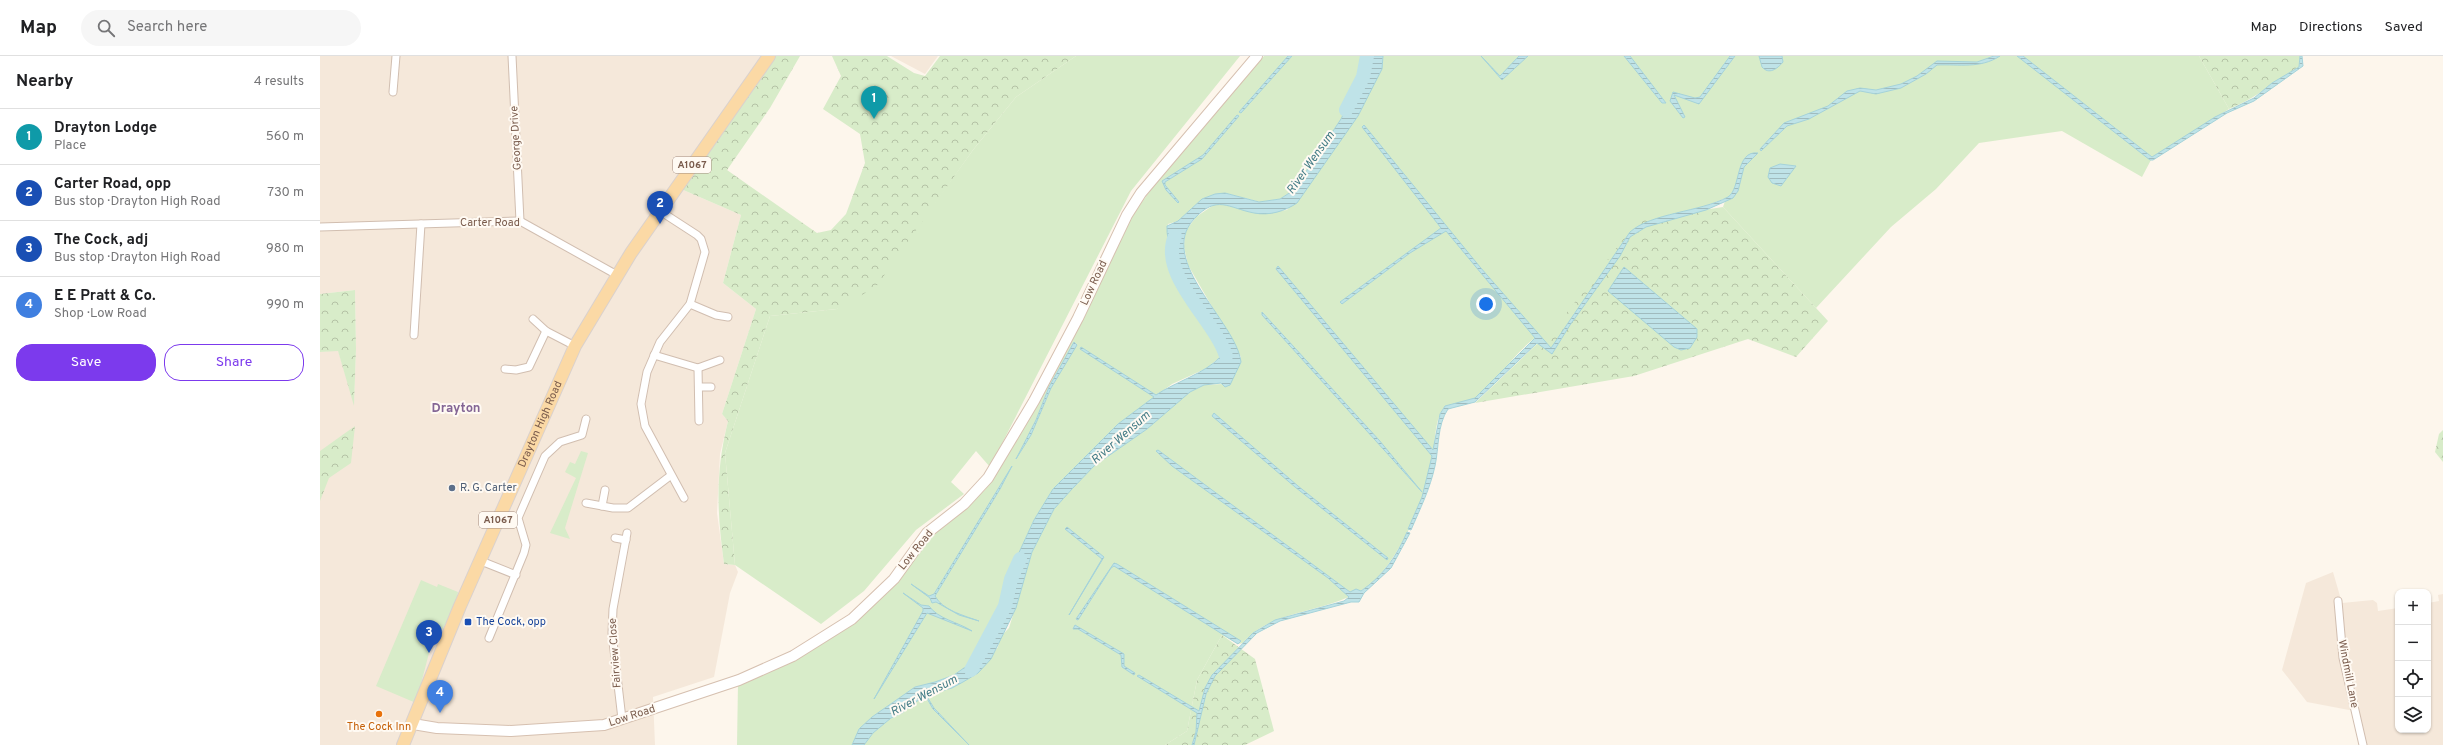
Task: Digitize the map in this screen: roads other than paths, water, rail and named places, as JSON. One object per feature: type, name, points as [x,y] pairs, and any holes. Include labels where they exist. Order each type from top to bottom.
[{"type":"main road","name":"Drayton High Road","points":[[403,745],[413,724],[438,659],[575,346],[617,275],[769,56]]},
{"type":"street","points":[[393,92],[396,56]]},
{"type":"street","name":"George Drive","points":[[512,56],[520,221]]},
{"type":"street","name":"Low Road","points":[[413,724],[455,729],[535,730],[583,728],[622,719],[739,680],[793,656],[852,618],[883,590],[927,533],[964,504],[988,478],[1034,401],[1074,325],[1127,215],[1141,193],[1257,56]]},
{"type":"street","points":[[660,211],[697,235],[703,244],[705,252],[690,304],[660,342],[654,355],[642,396],[642,412],[645,426],[670,476],[684,498]]},
{"type":"street","name":"Carter Road","points":[[320,227],[520,221],[617,275]]},
{"type":"street","points":[[414,335],[421,224]]},
{"type":"street","points":[[690,304],[716,315],[728,317]]},
{"type":"street","points":[[533,319],[546,330],[575,346]]},
{"type":"street","points":[[505,369],[516,370],[530,367],[546,330]]},
{"type":"street","points":[[654,355],[698,368],[720,360]]},
{"type":"street","points":[[698,368],[699,420]]},
{"type":"street","points":[[699,387],[711,387]]},
{"type":"street","points":[[490,638],[526,547],[518,518],[545,456],[560,442],[582,436],[586,419]]},
{"type":"street","points":[[586,503],[628,508],[670,476]]},
{"type":"street","points":[[602,506],[605,490]]},
{"type":"street","name":"Fairview Close","points":[[615,538],[626,537],[612,609],[612,633],[622,719]]},
{"type":"street","points":[[481,561],[516,575]]},
{"type":"street","name":"Windmill Lane","points":[[2338,601],[2342,658],[2363,745]]},
{"type":"water","points":[[1288,56],[1292,56],[1241,113],[1239,112]]},
{"type":"water","points":[[1372,56],[1383,56],[1382,69],[1358,116],[1297,203],[1282,210],[1266,214],[1245,211],[1230,206],[1216,205],[1202,211],[1194,219],[1185,236],[1185,253],[1191,272],[1201,291],[1226,328],[1236,346],[1241,362],[1230,385],[1225,387],[1221,383],[1204,385],[1190,392],[1147,429],[1094,466],[1054,509],[1032,552],[1016,608],[991,659],[978,673],[963,682],[952,688],[926,695],[934,708],[969,745],[933,709],[925,695],[902,713],[891,718],[873,733],[864,745],[852,745],[859,729],[872,717],[915,687],[954,675],[978,658],[991,628],[1004,608],[1016,559],[1034,520],[1053,489],[1118,424],[1154,397],[1080,349],[1081,347],[1156,395],[1199,373],[1220,357],[1221,348],[1215,329],[1185,287],[1178,274],[1168,240],[1167,226],[1178,221],[1202,199],[1215,194],[1225,193],[1259,202],[1280,199],[1294,190],[1341,119]]},
{"type":"water","points":[[1481,56],[1500,76],[1519,56],[1528,56],[1502,80]]},
{"type":"water","points":[[1624,56],[1630,56],[1666,103],[1662,103]]},
{"type":"water","points":[[1730,56],[1735,56],[1699,104],[1674,95],[1685,117],[1683,118],[1670,101],[1673,92],[1695,98],[1700,97]]},
{"type":"water","points":[[1759,56],[1782,56],[1783,62],[1776,69],[1767,71],[1762,67]]},
{"type":"water","points":[[1994,56],[2000,56],[1985,63],[1937,65],[1926,74],[1901,88],[1876,94],[1860,91],[1809,119],[1787,126],[1761,151],[1760,149],[1784,123],[1828,106],[1847,91],[1860,88],[1876,90],[1901,84],[1917,76],[1937,61],[1977,62]]},
{"type":"water","points":[[2017,56],[2023,56],[2152,157],[2215,117],[2254,98],[2272,83],[2299,67],[2300,56],[2302,56],[2303,66],[2254,101],[2227,113],[2153,160],[2150,160]]},
{"type":"water","points":[[1237,115],[1239,116],[1202,159],[1165,182],[1165,185],[1179,202],[1178,203],[1166,190],[1162,181],[1203,155]]},
{"type":"water","points":[[1364,125],[1480,267],[1551,348],[1630,232],[1650,221],[1717,202],[1728,197],[1732,193],[1735,186],[1745,157],[1758,153],[1744,167],[1738,191],[1733,198],[1706,210],[1646,227],[1630,237],[1620,256],[1570,325],[1552,354],[1537,343],[1475,402],[1448,409],[1444,415],[1440,429],[1435,466],[1430,483],[1411,530],[1408,529],[1422,497],[1432,456],[1276,269],[1278,266],[1433,450],[1440,414],[1445,406],[1475,398],[1535,338],[1446,231],[1410,253],[1342,304],[1340,302],[1441,228],[1362,127]]},
{"type":"water","points":[[1780,164],[1796,166],[1781,186],[1772,183],[1768,177],[1770,168]]},
{"type":"water","points":[[1624,267],[1697,329],[1697,337],[1690,348],[1681,350],[1674,347],[1608,291]]},
{"type":"water","points":[[1262,312],[1379,440],[1422,492],[1262,315]]},
{"type":"water","points":[[1074,342],[1077,345],[1051,388],[1031,435],[1016,459],[1036,420],[1049,387]]},
{"type":"water","points":[[1214,413],[1298,486],[1388,558],[1387,560],[1295,487],[1212,416]]},
{"type":"water","points":[[1158,450],[1350,592],[1356,589],[1361,591],[1376,579],[1394,557],[1407,532],[1410,533],[1391,568],[1364,593],[1359,602],[1351,602],[1280,621],[1257,633],[1215,676],[1206,694],[1194,745],[1192,745],[1196,732],[1197,713],[1137,676],[1139,675],[1199,711],[1205,688],[1212,675],[1253,633],[1275,620],[1344,601],[1349,597],[1328,578],[1172,466],[1156,451]]},
{"type":"water","points":[[1012,466],[1000,489],[935,596],[938,601],[947,608],[936,602],[932,603],[930,598],[911,584],[929,596],[934,594]]},
{"type":"water","points":[[1067,527],[1104,557],[1069,615],[1102,559],[1065,529]]},
{"type":"water","points":[[1114,563],[1241,641],[1238,644],[1114,566],[1111,568],[1078,620],[1076,619]]},
{"type":"water","points":[[903,593],[921,605],[929,606],[943,617],[972,631],[927,613],[874,699],[923,611],[923,608]]},
{"type":"water","points":[[950,610],[979,621],[959,615]]},
{"type":"water","points":[[1075,625],[1124,654],[1124,666],[1135,673],[1134,675],[1122,667],[1121,655],[1078,629],[1073,629]]},
{"type":"waterway","name":"River Wensum","points":[[1346,110],[1363,77],[1367,56]]},
{"type":"waterway","name":"River Wensum","points":[[1175,236],[1172,251],[1174,266],[1181,282],[1220,342],[1226,356]]},
{"type":"waterway","name":"River Wensum","points":[[971,670],[1005,606],[1011,579],[1020,559]]},
{"type":"place","name":"Drayton Lodge","points":[[874,119]]},
{"type":"place","name":"Carter Road, opp","points":[[660,224]]},
{"type":"place","name":"R. G. Carter","points":[[452,488]]},
{"type":"place","name":"The Cock, opp","points":[[468,622]]},
{"type":"place","name":"The Cock, adj","points":[[429,653]]},
{"type":"place","name":"E E Pratt & Co.","points":[[440,713]]},
{"type":"place","name":"The Cock Inn","points":[[379,714]]},
{"type":"district","name":"Drayton","points":[[456,409]]}]
